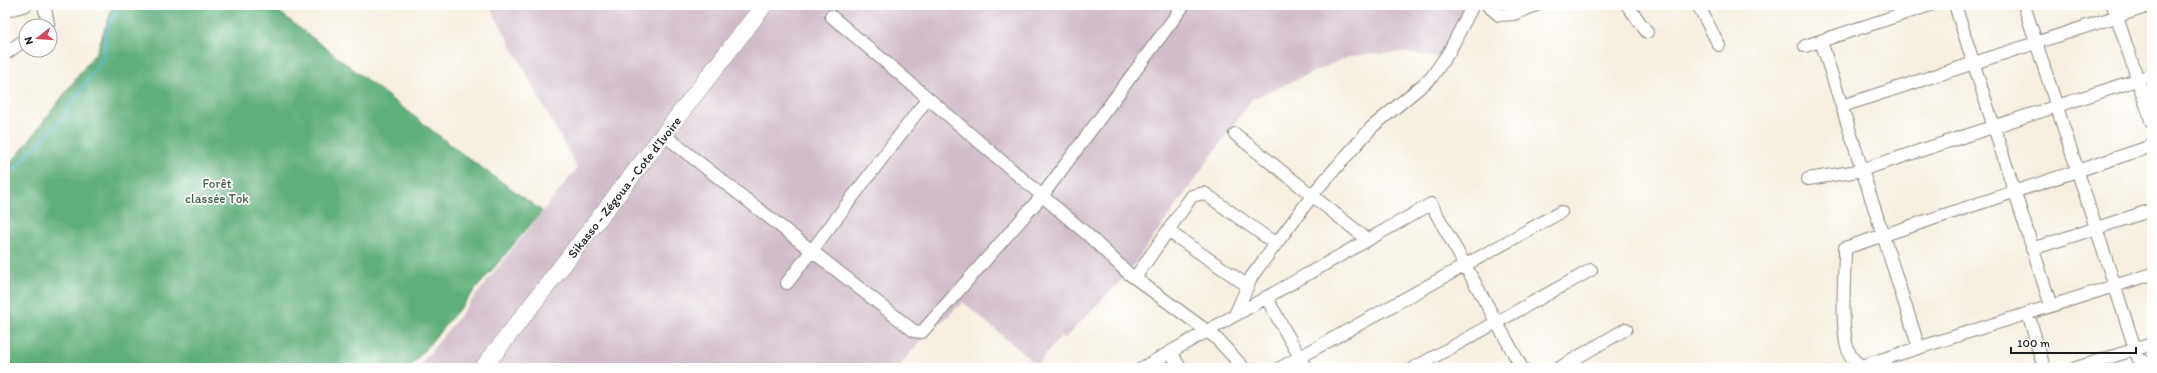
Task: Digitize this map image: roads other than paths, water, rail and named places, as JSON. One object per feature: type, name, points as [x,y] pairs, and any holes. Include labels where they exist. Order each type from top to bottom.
[{"type":"highway","name":"Sikasso - Zégoua - Cote d'Ivoire","points":[[482,368],[764,5]]},
{"type":"street","points":[[5,11],[26,5]]},
{"type":"street","points":[[44,5],[47,18]]},
{"type":"street","points":[[664,135],[914,331],[922,332],[1042,196],[1184,5]]},
{"type":"street","points":[[1235,315],[1252,276],[1312,196],[1372,127],[1431,78],[1449,52],[1473,5]]},
{"type":"street","points":[[1487,5],[1499,15],[1514,14],[1536,5]]},
{"type":"street","points":[[1627,5],[1647,32]]},
{"type":"street","points":[[1698,5],[1719,45]]},
{"type":"street","points":[[1805,46],[1903,9],[1930,5]]},
{"type":"street","points":[[1955,5],[2051,306]]},
{"type":"street","points":[[2024,5],[2138,358],[2152,367]]},
{"type":"street","points":[[1842,106],[2036,43],[2115,11],[2152,5]]},
{"type":"street","points":[[2115,11],[2152,123]]},
{"type":"street","points":[[831,16],[1042,196],[1135,278],[1215,337],[1244,368]]},
{"type":"street","points":[[1821,41],[1919,348]]},
{"type":"street","points":[[5,54],[18,44]]},
{"type":"street","points":[[1808,178],[1862,169],[2152,74]]},
{"type":"street","points":[[787,283],[928,98]]},
{"type":"street","points":[[1235,134],[1368,240]]},
{"type":"street","points":[[2152,146],[1845,248],[1845,333],[1848,351],[1860,367],[2152,274]]},
{"type":"street","points":[[1135,278],[1192,196],[1204,193],[1276,244]]},
{"type":"street","points":[[1142,368],[1431,204],[1522,368]]},
{"type":"street","points":[[2032,249],[2152,210]]},
{"type":"street","points":[[1280,368],[1560,212]]},
{"type":"street","points":[[1168,231],[1248,286]]},
{"type":"street","points":[[1414,368],[1591,270]]},
{"type":"street","points":[[1266,297],[1306,368]]},
{"type":"street","points":[[2028,314],[2044,368]]},
{"type":"street","points":[[1559,368],[1626,329]]},
{"type":"street","points":[[2076,368],[2152,344]]},
{"type":"street","points":[[1171,352],[1180,368]]},
{"type":"waterway","points":[[5,179],[59,122],[105,55],[104,35],[119,5]]},
{"type":"park label","name":"Forêt classée Tok","points":[[217,190]]}]
